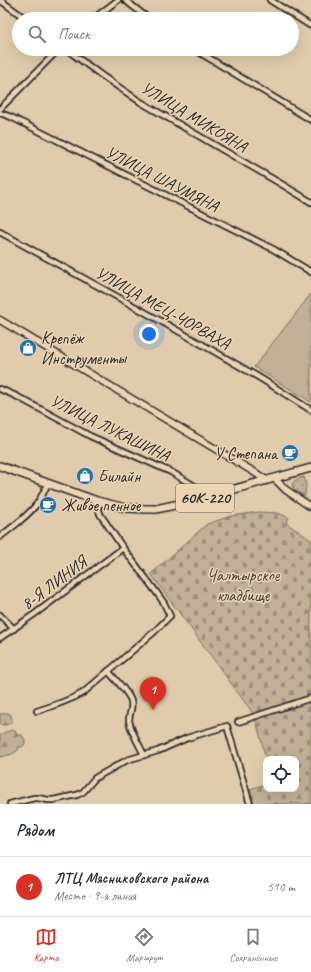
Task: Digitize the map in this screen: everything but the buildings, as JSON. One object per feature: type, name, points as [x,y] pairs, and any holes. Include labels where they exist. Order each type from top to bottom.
[{"type":"main road","name":"60К-220","points":[[0,466],[97,501],[125,508],[146,509],[167,507],[202,499],[311,468]]},
{"type":"street","points":[[0,0],[16,12]]},
{"type":"street","points":[[102,12],[118,0]]},
{"type":"street","points":[[125,0],[140,12]]},
{"type":"street","points":[[270,0],[289,12]]},
{"type":"street","points":[[299,18],[311,26]]},
{"type":"street","points":[[0,109],[52,56]]},
{"type":"street","name":"УЛИЦА МИКОЯНА","points":[[75,56],[139,101],[311,202]]},
{"type":"street","points":[[206,56],[311,120]]},
{"type":"street","name":"УЛИЦА ШАУМЯНА","points":[[0,113],[12,117],[273,249],[311,272]]},
{"type":"street","name":"УЛИЦА МЕЦ-ЧОРВАХА","points":[[0,232],[105,289],[248,370],[311,410]]},
{"type":"street","points":[[0,320],[266,480]]},
{"type":"street","name":"УЛИЦА ЛУКАШИНА","points":[[0,389],[16,396],[90,436],[171,472],[199,490],[202,499]]},
{"type":"street","points":[[274,478],[286,490],[311,507]]},
{"type":"street","points":[[0,537],[36,505],[48,483]]},
{"type":"street","points":[[37,711],[67,701],[83,693],[154,632],[170,616],[158,593],[123,548],[100,514],[97,501]]},
{"type":"street","name":"8-Я ЛИНИЯ","points":[[0,638],[123,548]]},
{"type":"street","points":[[0,615],[14,629]]},
{"type":"street","points":[[108,671],[131,699],[132,705],[129,722],[144,755]]},
{"type":"street","points":[[238,722],[311,698]]},
{"type":"street","points":[[10,804],[34,798],[54,800],[78,795],[83,792],[100,774],[127,760],[158,751],[187,738],[227,726],[250,804]]},
{"type":"green space","points":[[311,294],[311,402],[254,367]]},
{"type":"green space","points":[[304,477],[306,484],[305,496],[294,490],[292,485],[295,480]]},
{"type":"green space","name":"Чалтырское кладбище","points":[[259,512],[278,513],[289,518],[286,523],[311,540],[311,804],[254,804],[250,789],[263,785],[263,792],[299,792],[299,756],[265,756],[256,720],[252,712],[151,574],[207,524],[231,516]]},
{"type":"green space","points":[[8,713],[11,715],[12,721],[7,725],[0,724],[0,714]]},
{"type":"green space","points":[[12,730],[15,731],[17,735],[22,735],[25,740],[25,744],[22,747],[18,747],[19,749],[15,752],[0,757],[0,736],[3,733]]},
{"type":"place","name":"Крепёж Инструменты","points":[[28,348]]},
{"type":"place","name":"У Степана","points":[[290,453]]},
{"type":"place","name":"Билайн","points":[[85,476]]},
{"type":"place","name":"Живое пенное","points":[[48,505]]},
{"type":"place","name":"ЛТЦ Мясниковского района","points":[[153,710]]}]
